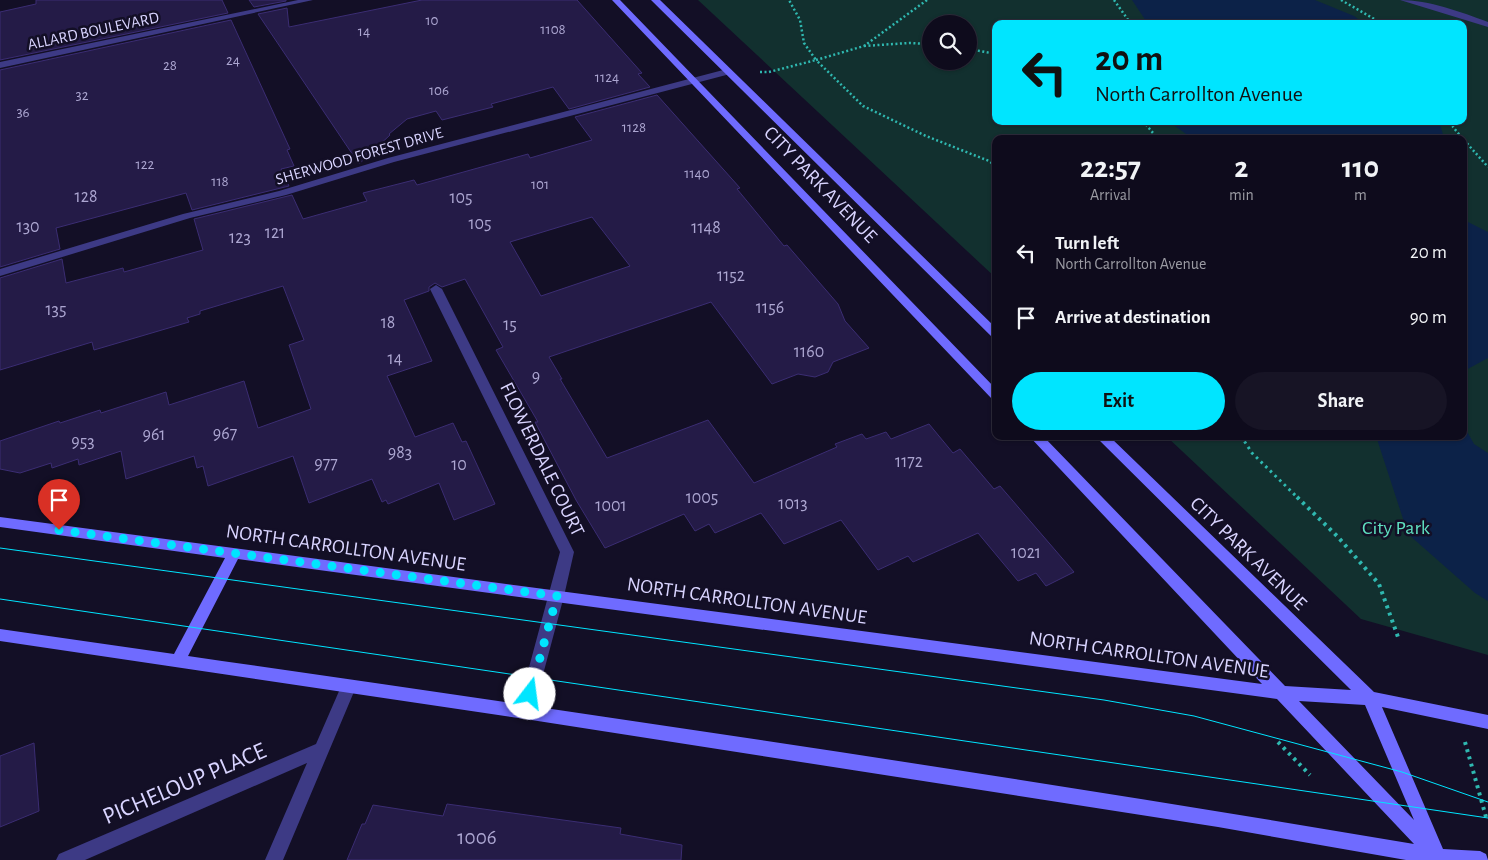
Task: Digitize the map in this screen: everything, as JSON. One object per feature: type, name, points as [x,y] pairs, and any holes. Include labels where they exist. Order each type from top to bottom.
[{"type":"main road","name":"CITY PARK AVENUE","points":[[616,0],[992,392]]},
{"type":"main road","name":"CITY PARK AVENUE","points":[[655,0],[992,330]]},
{"type":"main road","points":[[1039,440],[1439,858]]},
{"type":"main road","name":"CITY PARK AVENUE","points":[[1105,440],[1370,698]]},
{"type":"main road","name":"NORTH CARROLLTON AVENUE","points":[[0,522],[1281,693],[1370,698],[1488,722]]},
{"type":"main road","points":[[177,662],[234,553]]},
{"type":"main road","points":[[0,635],[525,712],[1218,819],[1439,858],[1480,860]]},
{"type":"main road","points":[[1370,698],[1439,858]]},
{"type":"street","name":"ALLARD BOULEVARD","points":[[0,65],[309,0]]},
{"type":"street","points":[[1404,0],[1464,16],[1488,25]]},
{"type":"street","name":"SHERWOOD FOREST DRIVE","points":[[0,273],[187,216],[282,193],[392,160],[728,72]]},
{"type":"street","name":"FLOWERDALE COURT","points":[[436,289],[567,552],[525,712]]},
{"type":"street","points":[[274,860],[348,687]]},
{"type":"street","name":"PICHELOUP PLACE","points":[[65,860],[322,749]]},
{"type":"path","points":[[789,0],[800,20],[804,43],[816,60],[863,106],[926,136],[992,163]]},
{"type":"path","points":[[864,46],[927,0]]},
{"type":"path","points":[[1114,0],[1128,20]]},
{"type":"path","points":[[1342,0],[1376,20]]},
{"type":"path","points":[[728,72],[769,72],[864,46],[922,44]]},
{"type":"path","points":[[977,50],[992,53]]},
{"type":"path","points":[[1146,125],[1155,135]]},
{"type":"path","points":[[1467,143],[1488,167]]},
{"type":"path","points":[[1244,440],[1252,453],[1338,537],[1379,584],[1398,637]]},
{"type":"path","points":[[1278,742],[1310,775]]},
{"type":"path","points":[[1464,742],[1486,817]]},
{"type":"green space","name":"City Park","points":[[698,0],[1488,0],[1488,655],[1361,619],[1170,440],[1467,440],[1467,135],[992,135],[992,274]]},
{"type":"water","points":[[1132,0],[1315,0],[1360,20],[1145,20]]},
{"type":"water","points":[[1174,125],[1440,125],[1443,135],[1187,135]]},
{"type":"water","points":[[1467,222],[1488,232],[1488,358],[1467,369]]},
{"type":"water","points":[[1467,431],[1474,444],[1488,453],[1488,601],[1475,593],[1408,534],[1377,440],[1467,440]]},
{"type":"building","points":[[36,0],[222,0],[228,13],[0,60],[0,12],[36,4]]},
{"type":"building","points":[[249,0],[286,0],[286,1],[254,7]]},
{"type":"building","points":[[422,0],[577,0],[642,73],[638,74],[650,87],[569,109],[553,87],[491,104],[493,107],[442,120],[436,111],[407,119],[359,164],[258,14],[287,8],[289,27]]},
{"type":"building","points":[[231,20],[290,149],[287,150],[294,166],[281,169],[289,186],[192,210],[186,193],[56,228],[60,249],[0,267],[0,70]]},
{"type":"building","points":[[657,95],[740,188],[737,189],[784,246],[787,245],[838,304],[845,321],[869,348],[833,362],[828,372],[815,377],[798,374],[772,384],[711,302],[549,357],[607,458],[708,420],[754,483],[837,447],[835,444],[862,434],[866,439],[886,432],[891,439],[929,424],[953,453],[960,449],[994,489],[1000,486],[1074,572],[1046,586],[1036,573],[1018,581],[978,533],[913,562],[908,556],[878,570],[841,520],[784,544],[761,513],[715,533],[709,524],[695,531],[684,514],[605,548],[576,500],[535,422],[538,422],[496,350],[503,347],[465,279],[442,287],[435,283],[429,287],[429,291],[404,300],[432,361],[387,376],[415,437],[453,423],[462,442],[466,441],[495,504],[454,520],[439,483],[388,504],[386,500],[382,502],[372,479],[309,503],[293,456],[208,486],[203,466],[197,468],[194,456],[126,479],[121,451],[79,465],[78,459],[52,468],[51,463],[20,473],[0,469],[0,441],[59,421],[60,423],[100,410],[101,413],[166,392],[169,405],[244,381],[258,428],[311,409],[289,345],[304,340],[283,286],[200,311],[200,314],[187,318],[189,322],[94,350],[92,342],[0,370],[0,278],[62,259],[66,283],[123,268],[124,272],[203,250],[194,219],[292,195],[303,219],[367,201],[363,193],[414,180],[417,185],[528,154],[530,158],[592,140],[575,117]],"holes":[[[592,217],[630,266],[541,296],[510,242]]]},
{"type":"building","points":[[34,743],[39,811],[0,827],[0,756]]},
{"type":"building","points":[[447,804],[621,828],[620,834],[682,845],[681,860],[347,860],[362,824],[365,824],[373,805],[443,816]]},
{"type":"tram line","points":[[0,548],[1104,700],[1194,716],[1402,772],[1488,802]]},
{"type":"tram line","points":[[0,599],[1488,818]]},
{"type":"route","points":[[59,530],[557,596],[530,694]]}]
